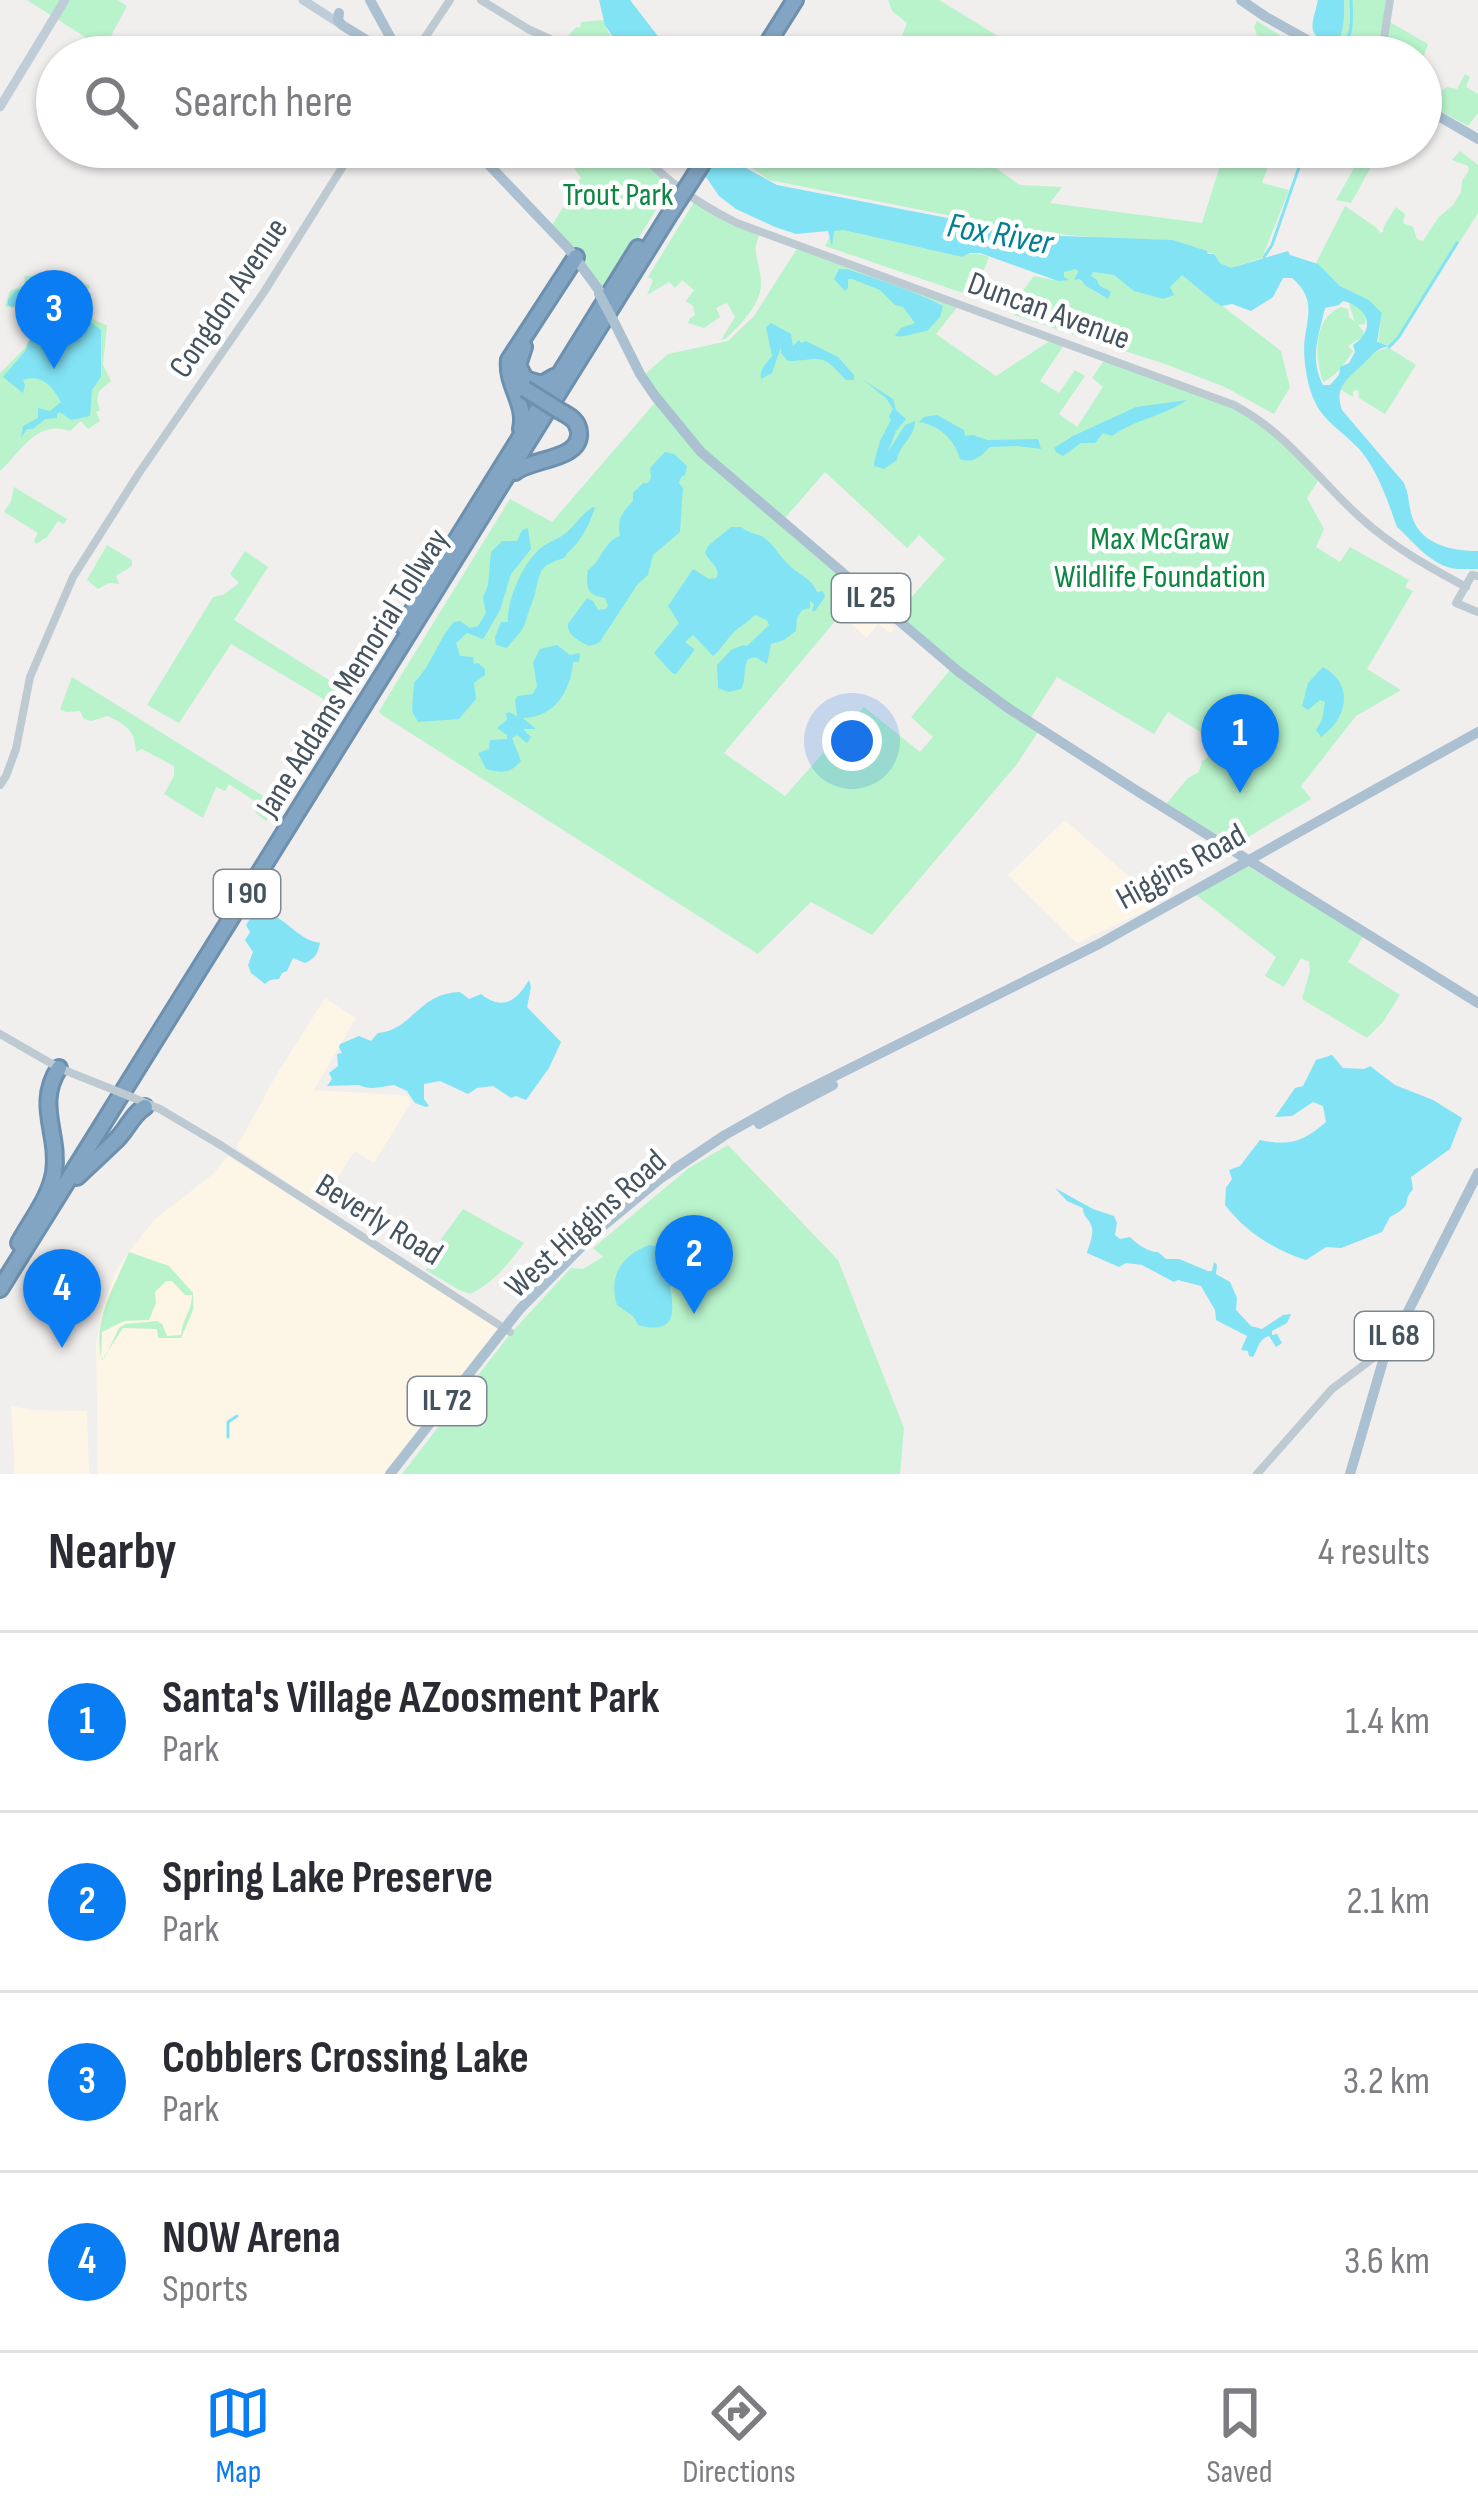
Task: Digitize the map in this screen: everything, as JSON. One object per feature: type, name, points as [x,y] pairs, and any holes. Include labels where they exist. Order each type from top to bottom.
[{"type":"highway","points":[[772,36],[795,0]]},
{"type":"highway","points":[[782,36],[804,0]]},
{"type":"highway","name":"Jane Addams Memorial Tollway","points":[[1,1281],[500,489],[559,406],[691,168]]},
{"type":"highway","name":"Jane Addams Memorial Tollway","points":[[1,1281],[565,364],[697,168]]},
{"type":"highway","points":[[524,391],[515,378],[514,364],[573,259]]},
{"type":"highway","points":[[483,496],[523,422],[508,371],[510,358],[573,259]]},
{"type":"highway","points":[[538,322],[520,356],[521,375],[530,383],[544,384],[565,364]]},
{"type":"highway","points":[[500,489],[522,466],[574,448],[579,436],[578,425],[559,406],[524,391],[513,380],[511,359],[520,342]]},
{"type":"highway","points":[[1,1281],[52,1180],[55,1157],[47,1097],[58,1070]]},
{"type":"highway","points":[[1,1281],[76,1178],[132,1122],[135,1101]]},
{"type":"main road","points":[[43,36],[65,0]]},
{"type":"main road","points":[[303,0],[339,14],[368,36]]},
{"type":"main road","points":[[370,0],[386,36]]},
{"type":"main road","points":[[1239,0],[1298,36]]},
{"type":"main road","points":[[0,107],[36,48]]},
{"type":"main road","points":[[1442,116],[1478,137]]},
{"type":"main road","name":"IL 25","points":[[492,168],[600,294],[655,396],[719,470],[930,649],[1011,710],[1477,1001]]},
{"type":"main road","name":"Higgins Road","points":[[790,1102],[1066,965],[1231,870],[1245,857],[1478,732]]},
{"type":"main road","name":"West Higgins Road","points":[[395,1474],[507,1330],[563,1272],[652,1193],[790,1102]]},
{"type":"main road","name":"IL 68","points":[[1350,1474],[1389,1346],[1478,1173]]},
{"type":"street","points":[[426,36],[450,0]]},
{"type":"street","points":[[481,0],[543,36]]},
{"type":"street","points":[[1384,36],[1390,0]]},
{"type":"street","name":"Congdon Avenue","points":[[0,785],[16,749],[30,676],[64,594],[341,168]]},
{"type":"street","name":"Duncan Avenue","points":[[657,168],[673,184],[737,223],[1216,397],[1265,423],[1293,446],[1384,538],[1466,586]]},
{"type":"street","points":[[1477,575],[1472,575],[1456,603],[1478,612]]},
{"type":"street","name":"Beverly Road","points":[[0,1035],[58,1070],[160,1109],[507,1330]]},
{"type":"street","points":[[1257,1474],[1332,1389],[1389,1346]]},
{"type":"shaded area","points":[[860,597],[891,620],[895,628],[890,633],[878,624],[867,638],[843,617]]},
{"type":"shaded area","points":[[1065,820],[1160,904],[1077,943],[1008,875]]},
{"type":"shaded area","points":[[325,998],[356,1018],[314,1090],[407,1096],[411,1102],[374,1163],[355,1151],[320,1204],[236,1148]]},
{"type":"shaded area","points":[[228,1156],[501,1329],[387,1474],[98,1474],[96,1345],[114,1276],[154,1220],[213,1174]]},
{"type":"shaded area","points":[[11,1406],[87,1411],[89,1474],[15,1474]]},
{"type":"green space","points":[[27,0],[117,0],[127,6],[111,36],[84,36]]},
{"type":"green space","points":[[888,0],[939,0],[998,36],[902,36],[907,23],[892,11]]},
{"type":"green space","points":[[1344,0],[1389,0],[1383,36],[1339,36]]},
{"type":"green space","points":[[605,20],[612,36],[568,36],[581,22]]},
{"type":"green space","points":[[1257,21],[1281,36],[1256,36]]},
{"type":"green space","points":[[1388,21],[1414,36],[1386,36]]},
{"type":"green space","points":[[1465,74],[1470,77],[1466,87],[1478,94],[1478,113],[1468,126],[1442,112],[1442,91],[1457,89]]},
{"type":"green space","points":[[1460,151],[1478,165],[1478,213],[1393,346],[1378,343],[1382,313],[1369,300],[1340,286],[1316,263],[1345,206],[1380,233],[1396,207],[1405,214],[1403,223],[1413,227],[1417,239],[1423,241],[1461,192],[1469,170],[1452,160]]},
{"type":"green space","name":"Trout Park","points":[[574,168],[653,168],[671,186],[604,293],[551,227],[581,178]]},
{"type":"green space","points":[[752,168],[996,168],[1020,185],[1062,187],[1050,203],[1202,223],[1219,168],[1267,168],[1262,183],[1289,190],[1262,258],[1231,268],[1214,254],[1173,240],[1028,231],[769,180]]},
{"type":"green space","points":[[1354,168],[1370,168],[1351,203],[1336,200]]},
{"type":"green space","points":[[694,202],[760,234],[758,298],[743,321],[721,340],[735,317],[727,303],[716,308],[720,317],[704,328],[688,323],[695,315],[686,301],[694,290],[682,280],[675,288],[669,282],[647,295],[653,280],[648,277]]},
{"type":"green space","points":[[834,230],[962,257],[989,257],[982,275],[1022,292],[1034,276],[1058,281],[1064,271],[1076,269],[1089,287],[1108,298],[1105,288],[1090,276],[1093,272],[1114,275],[1135,291],[1163,299],[1182,275],[1281,351],[1290,387],[1274,414],[1225,387],[1165,364],[825,246]]},
{"type":"green space","name":"Max McGraw Wildlife Foundation","points":[[798,247],[958,306],[936,334],[996,376],[1051,340],[1064,345],[1040,381],[1059,393],[1075,370],[1085,376],[1059,414],[1077,427],[1103,387],[1092,378],[1105,359],[1218,400],[1272,431],[1319,479],[1307,498],[1324,529],[1316,547],[1340,562],[1350,547],[1409,580],[1405,587],[1413,591],[1367,669],[1401,690],[1356,716],[1301,786],[1311,799],[1235,845],[1166,804],[1199,772],[1208,757],[1210,738],[1168,712],[1154,734],[1057,677],[1030,719],[896,615],[945,559],[919,535],[907,548],[825,472],[779,525],[859,593],[724,753],[785,796],[864,707],[920,752],[933,737],[911,717],[950,670],[1038,732],[1017,764],[872,935],[811,902],[758,954],[382,715],[379,711],[510,499],[552,522],[659,398],[645,374],[668,354],[728,341],[754,316]]},
{"type":"green space","points":[[69,275],[90,286],[89,314],[107,325],[103,365],[111,381],[99,391],[100,410],[96,412],[100,421],[88,429],[81,421],[70,431],[58,428],[39,433],[0,471],[0,373],[25,348],[36,324],[31,318],[41,302],[28,297],[14,308],[5,306],[10,291],[24,285],[25,276]]},
{"type":"green space","points":[[1351,303],[1365,317],[1365,324],[1358,325],[1363,337],[1348,346],[1353,351],[1350,356],[1323,382],[1318,361],[1320,329],[1341,307],[1348,309],[1355,322]]},
{"type":"green space","points":[[1389,348],[1416,365],[1385,414],[1359,398],[1358,390],[1353,397],[1340,389],[1361,363]]},
{"type":"green space","points":[[14,487],[67,519],[64,524],[58,521],[36,544],[38,533],[4,512]]},
{"type":"green space","points":[[107,545],[132,560],[132,566],[116,576],[119,584],[98,589],[87,580]]},
{"type":"green space","points":[[245,551],[268,567],[234,620],[348,692],[337,707],[231,644],[179,723],[147,705],[213,597],[239,583],[230,574]]},
{"type":"green space","points":[[72,677],[265,797],[263,810],[270,815],[266,821],[255,812],[259,804],[229,784],[225,791],[216,787],[203,818],[164,794],[174,766],[142,749],[136,752],[131,733],[108,716],[91,721],[80,711],[60,709]]},
{"type":"green space","points":[[1247,866],[1364,935],[1348,962],[1400,995],[1367,1038],[1302,999],[1309,962],[1301,958],[1284,987],[1265,976],[1276,957],[1196,895]]},
{"type":"green space","points":[[728,1145],[838,1260],[904,1428],[900,1474],[402,1474],[510,1334],[571,1268],[583,1269],[603,1257],[593,1248],[689,1168]]},
{"type":"green space","points":[[463,1209],[524,1243],[494,1278],[470,1294],[426,1270],[429,1266],[413,1256],[417,1247],[434,1249]]},
{"type":"green space","points":[[129,1252],[169,1266],[193,1293],[193,1310],[181,1338],[158,1338],[157,1329],[123,1328],[108,1351],[125,1324],[157,1321],[167,1336],[181,1335],[192,1295],[166,1281],[155,1292],[149,1320],[124,1321],[102,1332],[101,1355],[102,1318]]},
{"type":"water","points":[[599,0],[630,0],[658,36],[612,36]]},
{"type":"water","points":[[1318,0],[1344,0],[1340,36],[1316,36],[1313,22]]},
{"type":"water","name":"Fox River","points":[[746,168],[777,185],[1062,236],[1173,240],[1214,254],[1231,268],[1288,251],[1318,264],[1340,286],[1369,300],[1382,313],[1377,342],[1389,346],[1374,353],[1345,382],[1340,394],[1342,410],[1404,483],[1421,532],[1447,547],[1478,551],[1478,569],[1439,563],[1397,527],[1366,458],[1319,409],[1305,361],[1308,305],[1292,278],[1283,278],[1273,297],[1251,311],[1216,303],[1182,275],[1170,287],[1174,295],[1163,299],[1134,291],[1114,275],[1093,272],[1099,285],[1111,292],[1108,299],[1080,279],[1074,280],[1076,269],[1064,272],[1069,280],[1058,281],[980,253],[962,257],[843,230],[834,231],[832,246],[828,231],[796,234],[736,209],[694,169]],"holes":[[[1343,301],[1358,308],[1366,319],[1365,332],[1353,345],[1349,363],[1340,367],[1330,385],[1323,385],[1316,356],[1325,308]]]},
{"type":"water","points":[[839,269],[943,306],[940,317],[927,331],[895,336],[915,323],[903,307],[880,290],[852,279],[845,291],[834,279]]},
{"type":"water","points":[[36,280],[81,286],[83,316],[101,330],[101,377],[92,390],[90,416],[71,420],[60,412],[57,418],[27,429],[21,438],[23,426],[38,418],[38,408],[50,411],[61,402],[41,380],[23,380],[23,393],[3,377],[40,328],[42,301],[30,297],[13,307],[8,300]]},
{"type":"water","points":[[771,323],[791,334],[793,346],[806,341],[838,357],[854,380],[846,380],[820,359],[788,361],[781,347],[772,373],[761,379],[772,356],[766,327]]},
{"type":"water","points":[[862,379],[893,399],[906,419],[888,452],[905,425],[915,421],[897,460],[884,469],[874,463],[893,409]]},
{"type":"water","points":[[1187,400],[1112,436],[1103,433],[1095,443],[1081,443],[1063,456],[1054,448],[1136,407]]},
{"type":"water","points":[[937,415],[964,430],[965,436],[1038,439],[1041,449],[990,447],[973,460],[960,459],[945,434],[919,422]]},
{"type":"water","points":[[665,452],[687,466],[679,483],[683,488],[680,532],[653,555],[648,575],[599,643],[589,646],[568,628],[587,598],[598,610],[608,606],[605,598],[589,590],[588,570],[620,536],[620,521],[633,493],[648,483],[650,468]]},
{"type":"water","points":[[593,507],[578,542],[564,558],[542,570],[522,630],[507,648],[496,645],[495,637],[501,622],[508,622],[513,593],[529,561]]},
{"type":"water","points":[[731,527],[764,537],[825,597],[815,611],[810,601],[810,608],[797,618],[796,631],[771,644],[767,664],[755,657],[748,659],[741,689],[728,692],[718,688],[717,665],[731,650],[747,646],[769,625],[767,620],[755,615],[713,656],[693,635],[685,642],[693,652],[676,674],[654,653],[679,623],[668,606],[693,569],[716,578],[716,568],[705,553]]},
{"type":"water","points":[[528,528],[531,549],[511,574],[500,610],[485,636],[467,633],[456,643],[460,656],[473,657],[474,664],[485,669],[485,675],[474,683],[476,699],[459,719],[418,722],[412,711],[414,683],[454,622],[478,626],[486,613],[483,598],[491,552],[502,541],[517,541]]},
{"type":"water","points":[[557,645],[570,655],[580,653],[559,701],[544,713],[523,718],[536,729],[523,729],[531,737],[527,743],[517,735],[512,738],[521,761],[517,765],[505,771],[486,769],[478,753],[489,749],[490,740],[507,739],[497,728],[509,712],[517,716],[518,696],[533,694],[537,686],[533,663],[540,649]]},
{"type":"water","points":[[1323,667],[1340,683],[1344,702],[1336,721],[1321,737],[1316,730],[1325,702],[1320,700],[1308,710],[1302,706],[1308,683]]},
{"type":"water","points":[[262,912],[320,943],[311,960],[305,963],[293,958],[279,979],[265,984],[251,973],[248,965],[253,952],[245,940],[250,932],[246,925]]},
{"type":"water","points":[[529,980],[527,1007],[561,1042],[526,1100],[511,1098],[493,1086],[468,1094],[440,1081],[424,1084],[426,1107],[394,1085],[327,1086],[332,1079],[329,1073],[338,1066],[340,1044],[359,1036],[371,1041],[446,994],[460,992],[469,999],[481,994],[497,1002],[509,1001]]},
{"type":"water","points":[[1332,1055],[1343,1068],[1370,1066],[1395,1085],[1462,1118],[1450,1149],[1411,1177],[1413,1189],[1405,1206],[1390,1217],[1382,1232],[1341,1248],[1326,1247],[1306,1260],[1242,1224],[1225,1205],[1226,1188],[1232,1179],[1229,1170],[1240,1166],[1260,1140],[1296,1141],[1326,1122],[1323,1106],[1313,1102],[1292,1116],[1275,1117],[1295,1088],[1303,1086],[1316,1060]]},
{"type":"water","points":[[1055,1188],[1114,1216],[1115,1235],[1120,1239],[1130,1237],[1166,1259],[1208,1271],[1214,1262],[1216,1274],[1230,1282],[1236,1310],[1251,1326],[1262,1329],[1291,1314],[1287,1323],[1272,1331],[1282,1343],[1276,1347],[1266,1337],[1253,1357],[1249,1356],[1241,1350],[1247,1336],[1216,1320],[1201,1286],[1174,1282],[1142,1265],[1119,1267],[1087,1253],[1092,1228],[1083,1208],[1067,1201]]},
{"type":"water","points":[[649,1245],[686,1252],[712,1271],[710,1283],[670,1287],[672,1314],[659,1327],[638,1325],[617,1305],[615,1295],[619,1268]]},
{"type":"waterway","points":[[1349,36],[1351,0]]},
{"type":"waterway","points":[[1264,257],[1299,168]]},
{"type":"waterway","points":[[1389,347],[1457,243]]},
{"type":"waterway","points":[[228,1437],[228,1422],[237,1416]]},
{"type":"place","name":"Cobblers Crossing Lake","points":[[54,369]]},
{"type":"place","name":"Santa's Village AZoosment Park","points":[[1240,793]]},
{"type":"place","name":"Spring Lake Preserve","points":[[694,1314]]},
{"type":"place","name":"NOW Arena","points":[[62,1348]]}]
